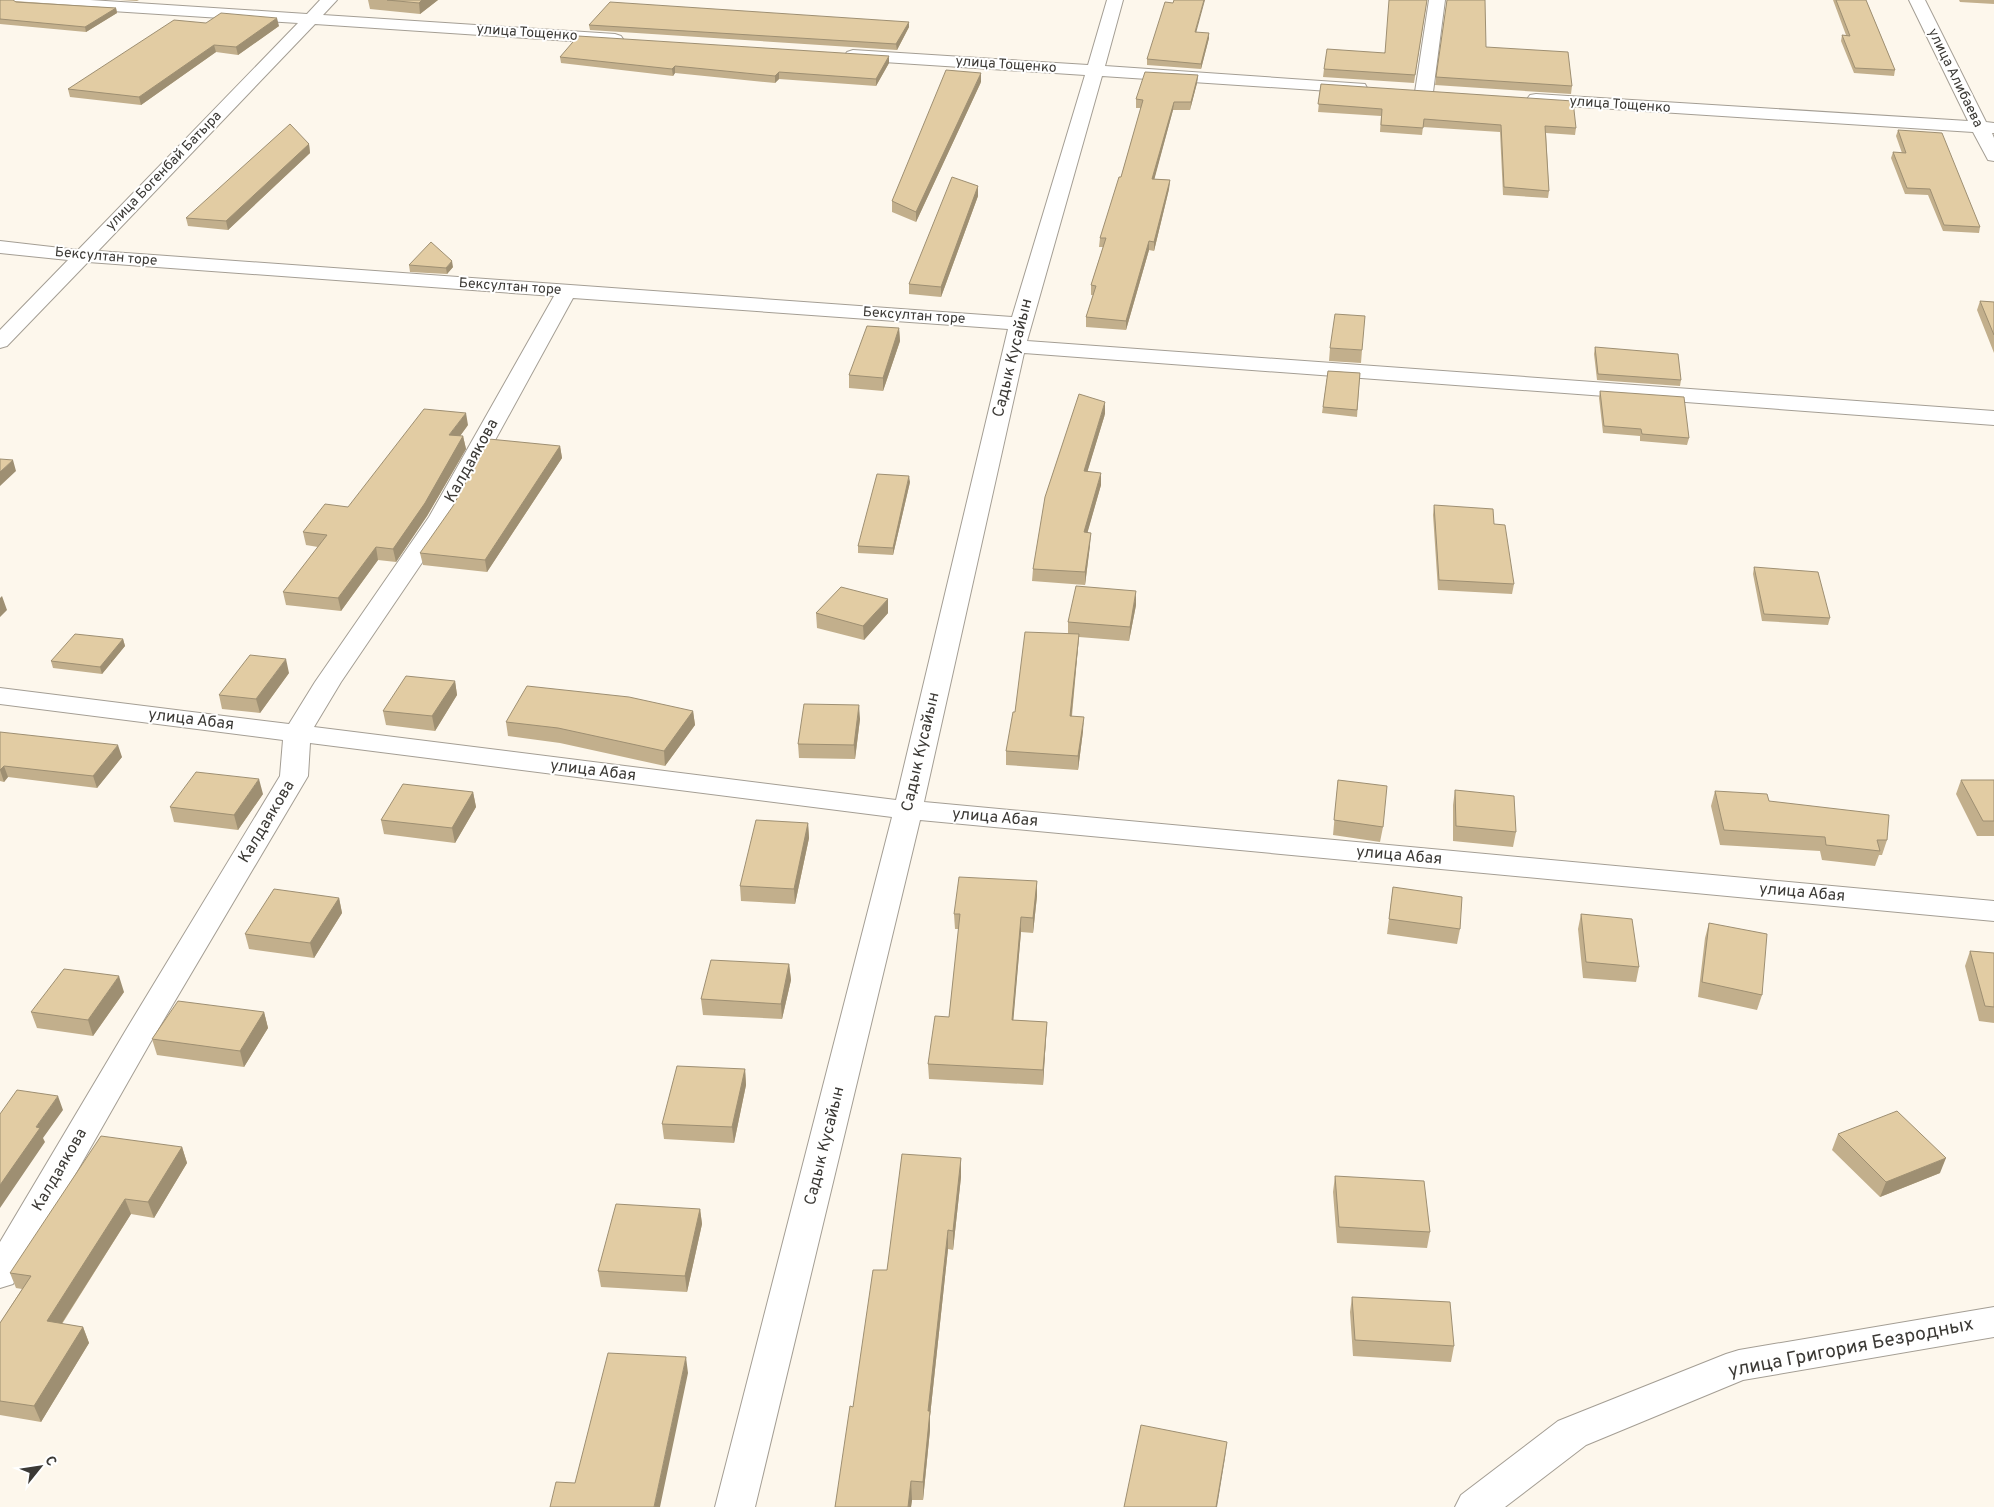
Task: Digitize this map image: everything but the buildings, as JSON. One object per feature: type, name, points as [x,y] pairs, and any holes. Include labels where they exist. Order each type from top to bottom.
[{"type":"street","name":"улица Тощенко","points":[[18,0],[629,40]]},
{"type":"street","name":"улица Богенбай Батыра","points":[[0,342],[329,0]]},
{"type":"street","name":"Садык Кусайын","points":[[735,1507],[908,810],[1017,335],[1096,71],[1115,0]]},
{"type":"street","points":[[1424,92],[1437,0]]},
{"type":"street","name":"улица Алибаева","points":[[1916,0],[1986,128],[1994,156]]},
{"type":"street","name":"улица Тощенко","points":[[837,54],[1374,89]]},
{"type":"street","points":[[1404,91],[1444,93]]},
{"type":"street","name":"улица Тощенко","points":[[1523,98],[1986,128]]},
{"type":"street","name":"Бексултан торе","points":[[0,247],[82,256],[567,291],[1017,335],[1994,418]]},
{"type":"street","name":"Калдаякова","points":[[0,1274],[137,1038],[294,776],[297,734],[328,682],[442,517],[567,291]]},
{"type":"street","name":"улица Абая","points":[[0,696],[908,810],[1994,911]]},
{"type":"street","name":"улица Григория Безродных","points":[[1475,1507],[1572,1433],[1739,1365],[1994,1322]]}]
